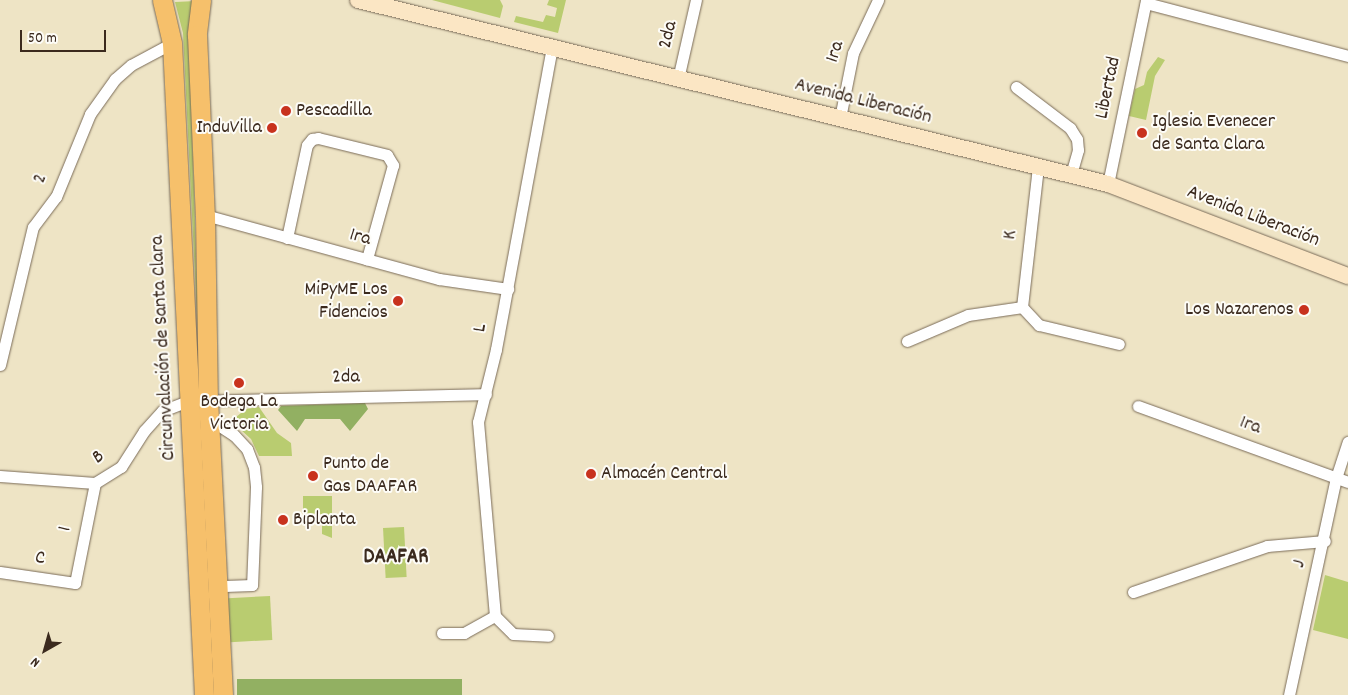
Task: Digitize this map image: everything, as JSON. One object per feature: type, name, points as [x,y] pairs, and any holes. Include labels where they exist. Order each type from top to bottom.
[{"type":"highway","name":"Circunvalación de Santa Clara","points":[[162,0],[172,43],[188,400],[204,695]]},
{"type":"highway","name":"Circunvalación de Santa Clara","points":[[201,0],[197,35],[205,215],[208,399],[223,695]]},
{"type":"main road","name":"Avenida Liberación","points":[[358,0],[1108,184],[1348,276]]},
{"type":"street","name":"2da","points":[[678,79],[696,0]]},
{"type":"street","name":"1ra","points":[[840,118],[853,53],[878,0]]},
{"type":"street","points":[[1146,1],[1348,56]]},
{"type":"street","name":"Libertad","points":[[1108,184],[1146,1]]},
{"type":"street","name":"2","points":[[0,365],[33,227],[56,197],[90,114],[115,79],[131,65],[172,43]]},
{"type":"street","name":"L","points":[[495,616],[478,422],[486,394],[508,289],[552,48]]},
{"type":"street","points":[[1016,87],[1070,128],[1077,139],[1078,150],[1071,175]]},
{"type":"street","points":[[288,238],[307,145],[312,139],[318,138],[387,155],[393,165],[366,259]]},
{"type":"street","name":"K","points":[[1022,306],[1038,167]]},
{"type":"street","name":"1ra","points":[[205,215],[439,279],[508,289]]},
{"type":"street","points":[[907,341],[968,315],[1022,306],[1039,325],[1119,344]]},
{"type":"street","name":"2da","points":[[188,400],[486,394]]},
{"type":"street","name":"B","points":[[0,476],[95,483],[121,467],[144,431],[162,411],[188,400]]},
{"type":"street","name":"1ra","points":[[1138,406],[1348,482]]},
{"type":"street","points":[[209,419],[234,435],[247,449],[254,467],[256,487],[252,585],[218,586]]},
{"type":"street","name":"J","points":[[1289,695],[1325,541],[1336,478],[1348,442]]},
{"type":"street","name":"1","points":[[75,583],[95,483]]},
{"type":"street","points":[[1133,592],[1267,546],[1325,541]]},
{"type":"street","name":"C","points":[[0,572],[75,583]]},
{"type":"street","points":[[442,633],[464,633],[495,616],[513,634],[548,636]]},
{"type":"green space","points":[[432,0],[500,0],[503,6],[500,18]]},
{"type":"green space","points":[[549,0],[566,0],[558,33],[514,22],[516,16],[543,22],[546,15],[555,17],[557,8],[547,5]]},
{"type":"green space","points":[[196,1],[189,33],[200,378],[183,33],[175,2]]},
{"type":"green space","points":[[1158,57],[1165,60],[1155,76],[1146,120],[1129,116],[1135,89],[1144,85],[1147,72]]},
{"type":"green space","points":[[365,403],[368,409],[350,431],[340,419],[305,419],[297,431],[278,410],[281,406]]},
{"type":"green space","points":[[259,407],[277,433],[291,443],[292,456],[259,456],[251,439],[231,421],[246,409]]},
{"type":"green space","points":[[303,496],[332,496],[332,538],[322,534],[322,514],[303,513]]},
{"type":"green space","points":[[404,527],[407,577],[386,578],[383,528]]},
{"type":"green space","points":[[1325,575],[1348,582],[1348,639],[1313,630]]},
{"type":"green space","points":[[270,596],[272,640],[230,642],[228,598]]},
{"type":"green space","points":[[237,679],[462,679],[462,695],[237,695]]},
{"type":"place","name":"Pescadilla","points":[[286,111]]},
{"type":"place","name":"InduVilla","points":[[272,128]]},
{"type":"place","name":"Iglesia Evenecer de Santa Clara","points":[[1142,133]]},
{"type":"place","name":"MiPyME Los Fidencios","points":[[398,301]]},
{"type":"place","name":"Los Nazarenos","points":[[1304,310]]},
{"type":"place","name":"Bodega La Victoria","points":[[239,383]]},
{"type":"place","name":"Almacén Central","points":[[591,474]]},
{"type":"place","name":"Punto de Gas DAAFAR","points":[[313,476]]},
{"type":"place","name":"Biplanta","points":[[283,520]]},
{"type":"district","name":"DAAFAR","points":[[396,558]]}]
